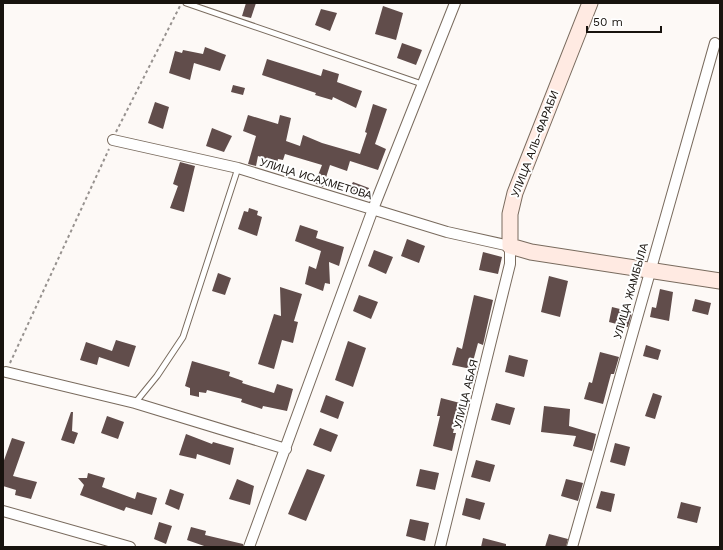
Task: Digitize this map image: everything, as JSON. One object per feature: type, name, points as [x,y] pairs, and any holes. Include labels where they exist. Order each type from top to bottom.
[{"type":"street","points":[[249,547],[373,209],[454,3]]},
{"type":"street","name":"УЛИЦА АЛЬ-ФАРАБИ","points":[[510,246],[510,214],[515,193],[590,3]]},
{"type":"street","name":"УЛИЦА ЖАМБЫЛА","points":[[572,547],[649,271],[715,43]]},
{"type":"street","name":"УЛИЦА ИСАХМЕТОВА","points":[[113,140],[238,168],[447,232],[510,246]]},
{"type":"street","points":[[510,246],[531,252],[720,281]]},
{"type":"street","name":"УЛИЦА АБАЯ","points":[[440,547],[510,264],[510,246]]},
{"type":"street","points":[[6,372],[135,403],[286,449]]},
{"type":"street","points":[[3,511],[130,547]]},
{"type":"lane","points":[[186,3],[422,84]]},
{"type":"lane","points":[[135,403],[157,376],[183,337],[238,168]]},
{"type":"path","points":[[6,372],[113,140],[182,3]]},
{"type":"building","points":[[246,3],[256,3],[251,18],[242,16]]},
{"type":"building","points":[[383,6],[403,13],[396,40],[375,34]]},
{"type":"building","points":[[321,9],[337,13],[330,31],[315,25]]},
{"type":"building","points":[[402,43],[422,50],[416,65],[397,58]]},
{"type":"building","points":[[205,47],[226,55],[220,71],[194,63],[190,80],[169,73],[175,51],[182,53],[183,50],[203,54]]},
{"type":"building","points":[[267,59],[321,76],[323,69],[339,74],[337,82],[362,91],[356,108],[333,97],[332,100],[315,95],[316,93],[262,75]]},
{"type":"building","points":[[233,85],[245,88],[243,95],[231,92]]},
{"type":"building","points":[[155,102],[169,107],[163,129],[148,123]]},
{"type":"building","points":[[373,104],[387,109],[375,144],[386,149],[378,170],[350,161],[347,171],[330,165],[323,187],[315,183],[322,165],[285,154],[283,160],[278,159],[277,163],[258,156],[256,166],[248,164],[256,136],[243,131],[248,115],[278,124],[280,115],[291,118],[286,141],[300,146],[303,135],[322,143],[360,154],[367,133],[365,132]]},
{"type":"building","points":[[212,128],[232,136],[224,152],[206,146]]},
{"type":"building","points":[[180,162],[195,166],[184,212],[170,208],[178,186],[173,184]]},
{"type":"building","points":[[353,182],[369,188],[365,199],[348,191]]},
{"type":"building","points":[[249,208],[258,211],[257,215],[262,217],[257,236],[238,229],[244,211],[248,212]]},
{"type":"building","points":[[300,225],[318,231],[316,238],[344,247],[339,266],[329,262],[330,284],[325,283],[323,291],[305,284],[309,266],[316,269],[321,251],[295,241]]},
{"type":"building","points":[[407,239],[425,246],[419,263],[401,256]]},
{"type":"building","points":[[374,250],[393,257],[386,274],[368,266]]},
{"type":"building","points":[[483,252],[502,257],[498,274],[479,270]]},
{"type":"building","points":[[218,273],[231,278],[225,295],[212,291]]},
{"type":"building","points":[[549,276],[568,281],[560,317],[541,312]]},
{"type":"building","points":[[280,287],[302,294],[294,321],[298,322],[293,343],[282,340],[274,369],[258,364],[274,314],[281,316]]},
{"type":"building","points":[[660,289],[673,292],[669,321],[650,317],[652,307],[656,308]]},
{"type":"building","points":[[359,295],[378,302],[371,319],[353,311]]},
{"type":"building","points":[[474,295],[493,300],[483,345],[478,343],[471,369],[452,365],[457,347],[462,349]]},
{"type":"building","points":[[695,299],[711,303],[708,315],[692,311]]},
{"type":"building","points":[[612,307],[632,312],[628,327],[609,322]]},
{"type":"building","points":[[116,340],[136,346],[129,367],[99,357],[97,365],[80,360],[86,342],[112,351]]},
{"type":"building","points":[[348,341],[366,348],[353,387],[335,380]]},
{"type":"building","points":[[646,345],[661,350],[658,360],[643,356]]},
{"type":"building","points":[[600,352],[619,357],[614,374],[611,374],[603,404],[584,399],[589,382],[592,383]]},
{"type":"building","points":[[509,355],[528,360],[524,377],[505,372]]},
{"type":"building","points":[[192,361],[230,372],[229,376],[243,381],[242,383],[274,393],[277,384],[293,389],[287,411],[263,406],[262,409],[241,402],[242,399],[207,390],[206,393],[199,392],[199,397],[190,395],[190,388],[185,386]]},
{"type":"building","points":[[653,393],[662,396],[655,419],[645,416]]},
{"type":"building","points":[[326,395],[344,402],[338,419],[320,412]]},
{"type":"building","points":[[441,398],[460,403],[453,433],[456,433],[452,451],[433,446],[440,416],[437,416]]},
{"type":"building","points":[[496,403],[515,408],[510,425],[491,420]]},
{"type":"building","points":[[544,406],[570,409],[569,426],[596,434],[592,451],[573,446],[576,436],[541,432]]},
{"type":"building","points":[[71,412],[73,412],[72,431],[78,433],[74,444],[61,440]]},
{"type":"building","points":[[107,416],[124,422],[118,439],[101,433]]},
{"type":"building","points":[[320,428],[338,435],[331,452],[313,445]]},
{"type":"building","points":[[186,434],[212,444],[213,442],[234,448],[230,465],[197,454],[196,459],[179,455]]},
{"type":"building","points":[[12,438],[25,442],[13,476],[37,482],[31,499],[15,495],[16,490],[3,486],[3,463]]},
{"type":"building","points":[[615,443],[630,447],[625,466],[610,462]]},
{"type":"building","points":[[476,460],[495,465],[490,482],[471,477]]},
{"type":"building","points":[[307,469],[325,475],[306,521],[288,514]]},
{"type":"building","points":[[420,469],[439,473],[435,490],[416,486]]},
{"type":"building","points":[[88,473],[105,478],[102,487],[135,499],[137,492],[157,498],[152,515],[126,507],[124,511],[80,495],[84,485],[78,478],[87,478]]},
{"type":"building","points":[[237,479],[254,486],[250,505],[229,499]]},
{"type":"building","points":[[566,479],[583,483],[578,501],[561,496]]},
{"type":"building","points":[[170,489],[184,494],[179,510],[165,504]]},
{"type":"building","points":[[601,491],[615,494],[611,512],[596,508]]},
{"type":"building","points":[[466,498],[485,503],[480,520],[462,515]]},
{"type":"building","points":[[681,502],[701,507],[697,523],[677,518]]},
{"type":"building","points":[[410,519],[429,523],[425,541],[406,536]]},
{"type":"building","points":[[159,522],[172,526],[166,544],[154,539]]},
{"type":"building","points":[[191,527],[206,531],[205,535],[243,544],[243,547],[207,547],[187,540]]},
{"type":"building","points":[[549,534],[568,539],[566,547],[545,547]]},
{"type":"building","points":[[483,538],[506,544],[506,547],[481,547]]}]
